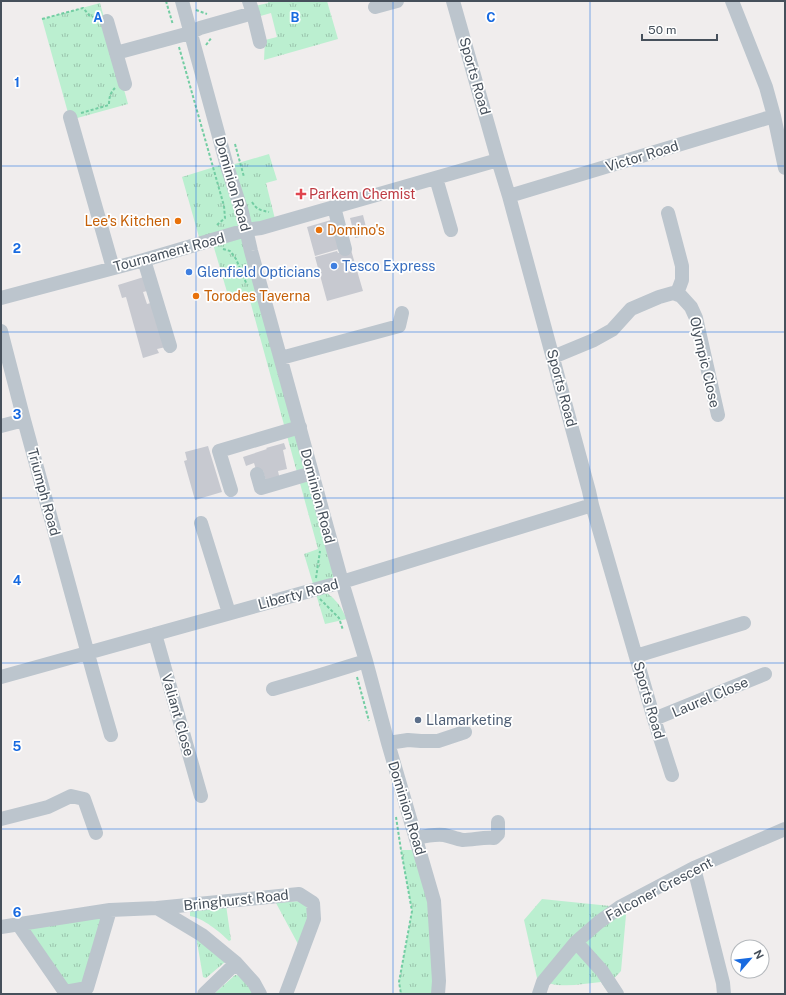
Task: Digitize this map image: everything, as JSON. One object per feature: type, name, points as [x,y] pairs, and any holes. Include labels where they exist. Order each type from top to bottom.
[{"type":"street","points":[[375,7],[397,1]]},
{"type":"street","name":"Sports Road","points":[[454,1],[509,196],[592,505],[654,719],[672,775]]},
{"type":"street","points":[[732,1],[766,87],[785,163]]},
{"type":"street","name":"Dominion Road","points":[[188,3],[227,166],[242,212],[342,582],[360,663],[388,743],[434,901],[439,981],[438,994]]},
{"type":"street","points":[[116,53],[195,30],[251,7],[260,42]]},
{"type":"street","points":[[107,21],[125,84]]},
{"type":"street","name":"Victor Road","points":[[509,196],[774,116]]},
{"type":"street","points":[[70,117],[113,268]]},
{"type":"street","name":"Tournament Road","points":[[1,298],[144,260],[164,258],[199,249],[246,230],[261,228],[498,160]]},
{"type":"street","points":[[436,178],[451,230]]},
{"type":"street","points":[[334,207],[345,249]]},
{"type":"street","points":[[553,357],[594,340],[612,330],[631,309],[659,297],[673,293],[676,294],[682,280],[682,266],[668,213]]},
{"type":"street","points":[[144,260],[170,346]]},
{"type":"street","name":"Olympic Close","points":[[676,294],[681,296],[691,307],[696,318],[718,415]]},
{"type":"street","points":[[281,358],[399,326],[402,313]]},
{"type":"street","name":"Triumph Road","points":[[1,331],[111,735]]},
{"type":"street","points":[[1,426],[24,420]]},
{"type":"street","points":[[231,490],[219,451],[300,427]]},
{"type":"street","points":[[258,474],[262,488],[312,473]]},
{"type":"street","name":"Liberty Road","points":[[1,677],[342,582],[592,505]]},
{"type":"street","points":[[201,522],[229,613]]},
{"type":"street","points":[[636,656],[744,623]]},
{"type":"street","name":"Valiant Close","points":[[155,634],[201,796]]},
{"type":"street","points":[[273,689],[360,663]]},
{"type":"street","name":"Laurel Close","points":[[654,719],[765,674]]},
{"type":"street","points":[[388,743],[408,740],[438,741],[465,732]]},
{"type":"street","points":[[1,819],[48,807],[71,796],[84,799],[96,833]]},
{"type":"street","points":[[416,838],[437,834],[460,840],[494,838],[498,834],[498,822]]},
{"type":"street","name":"Falconer Crescent","points":[[539,994],[544,982],[576,942],[599,922],[620,907],[694,868],[785,829]]},
{"type":"street","points":[[694,868],[723,983],[724,994]]},
{"type":"street","name":"Bringhurst Road","points":[[1,927],[18,924],[65,921],[110,910],[157,908],[299,894],[313,903],[314,919],[286,994]]},
{"type":"street","name":"Bringhurst Road","points":[[157,908],[202,935],[236,963],[254,983],[260,994]]},
{"type":"street","points":[[18,924],[65,992],[87,988],[110,910]]},
{"type":"street","points":[[576,942],[602,971],[617,994]]},
{"type":"street","points":[[204,994],[236,963]]},
{"type":"path","points":[[166,1],[224,206],[224,218],[218,225],[211,228]]},
{"type":"path","points":[[188,3],[195,30],[205,45]]},
{"type":"path","points":[[42,19],[83,8],[90,15],[107,21]]},
{"type":"path","points":[[70,117],[109,105],[109,98],[112,91],[117,86],[125,84]]},
{"type":"path","points":[[234,144],[245,179]]},
{"type":"path","points":[[251,199],[255,207],[269,213],[274,212]]},
{"type":"path","points":[[218,248],[230,251],[236,259],[247,285]]},
{"type":"path","points":[[223,278],[242,273]]},
{"type":"path","points":[[321,548],[315,589],[320,599],[339,618],[344,632]]},
{"type":"path","points":[[360,663],[369,722]]},
{"type":"path","points":[[395,812],[400,850],[412,911],[399,982],[401,994]]},
{"type":"green space","points":[[268,1],[327,1],[338,39],[264,60],[265,40],[277,37],[271,13],[257,17],[255,6],[268,3]]},
{"type":"green space","points":[[100,3],[128,104],[70,120],[42,19]]},
{"type":"green space","points":[[269,154],[277,180],[266,183],[276,223],[246,230],[342,582],[323,590],[338,603],[347,619],[325,624],[304,554],[318,549],[249,297],[230,302],[212,241],[201,244],[182,177],[227,163],[228,166]]},
{"type":"green space","points":[[401,850],[420,850],[434,901],[438,994],[401,994],[399,982],[412,911]]},
{"type":"green space","points":[[542,899],[620,907],[626,915],[621,971],[605,988],[601,982],[560,985],[544,982],[537,978],[524,920]]},
{"type":"green space","points":[[300,901],[308,909],[308,915],[298,944],[276,903]]},
{"type":"green space","points":[[226,905],[231,940],[229,941],[206,922],[190,916],[190,910]]},
{"type":"green space","points":[[110,910],[87,988],[65,992],[18,924]]},
{"type":"green space","points":[[196,936],[225,962],[206,978],[203,977]]},
{"type":"green space","points":[[235,975],[245,976],[256,994],[214,994]]},
{"type":"building","points":[[363,215],[368,235],[355,238],[350,218]]},
{"type":"building","points":[[331,220],[339,249],[315,256],[307,227]]},
{"type":"building","points":[[351,250],[363,291],[327,301],[315,257],[337,251],[338,253]]},
{"type":"building","points":[[147,276],[151,290],[143,292],[147,304],[154,302],[166,347],[157,349],[159,353],[143,358],[126,297],[122,298],[118,285]]},
{"type":"building","points":[[284,443],[286,449],[283,450],[287,469],[278,471],[280,480],[267,484],[263,471],[257,473],[254,463],[246,466],[243,457]]},
{"type":"building","points":[[208,446],[222,492],[195,500],[184,461],[187,460],[185,452]]},
{"type":"place","name":"Parkem Chemist","points":[[301,194]]},
{"type":"place","name":"Lee's Kitchen","points":[[178,221]]},
{"type":"place","name":"Domino's","points":[[319,230]]},
{"type":"place","name":"Tesco Express","points":[[334,266]]},
{"type":"place","name":"Glenfield Opticians","points":[[189,272]]},
{"type":"place","name":"Torodes Taverna","points":[[196,296]]},
{"type":"place","name":"Llamarketing","points":[[418,720]]}]
